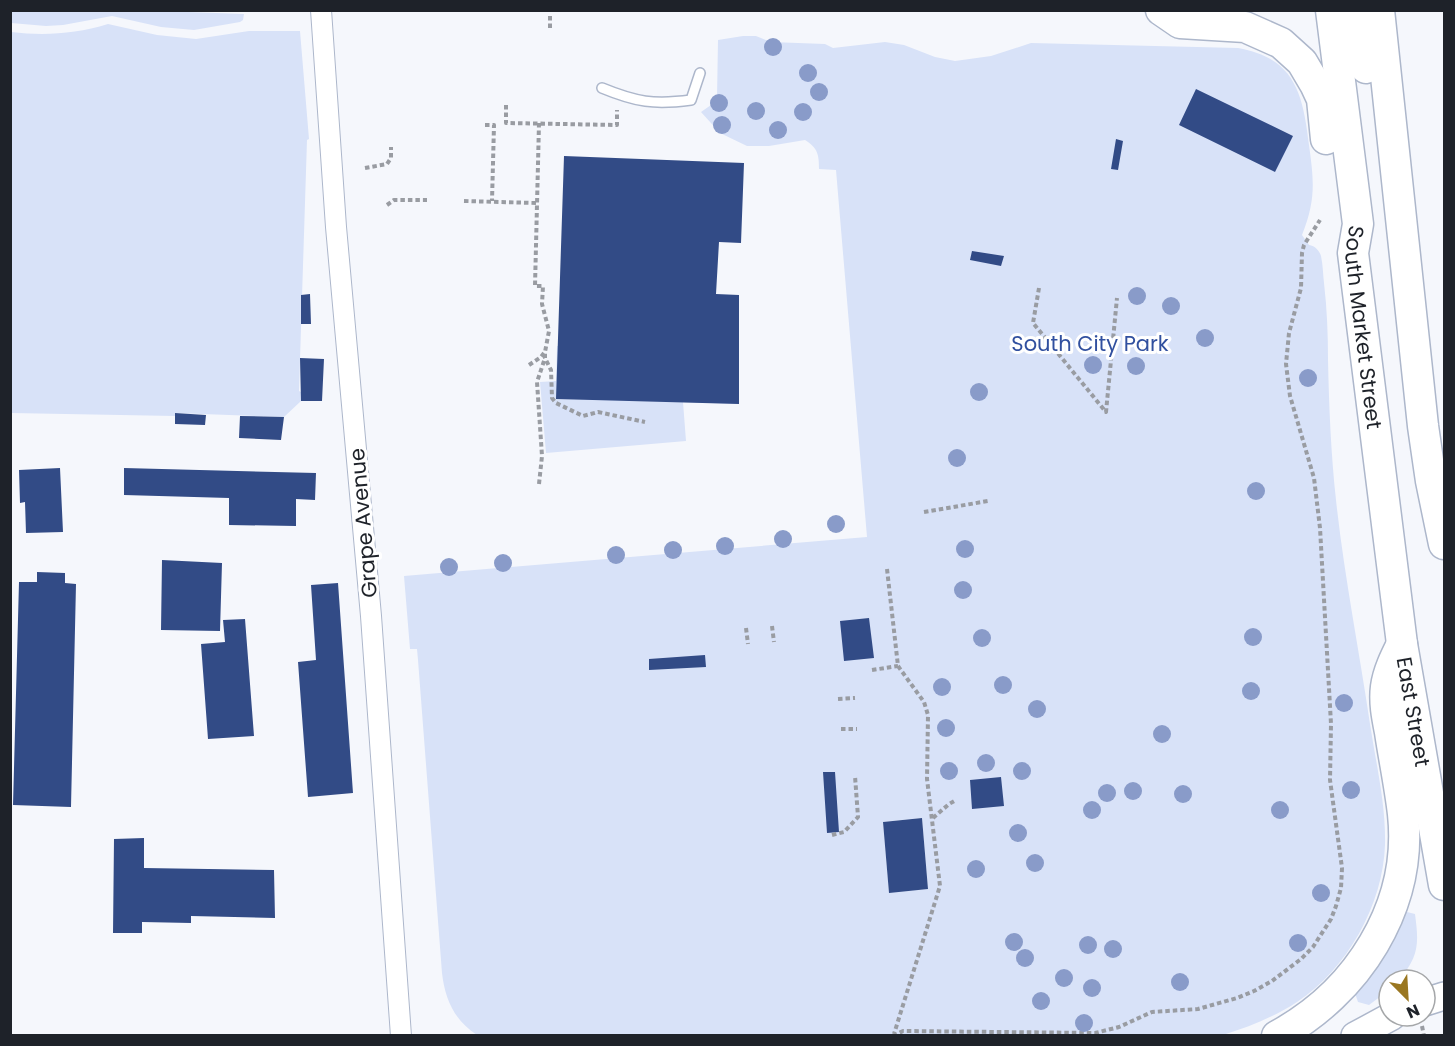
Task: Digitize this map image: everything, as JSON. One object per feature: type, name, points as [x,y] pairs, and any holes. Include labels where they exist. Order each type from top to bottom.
[{"type":"main road","points":[[1161,10],[1180,23],[1245,27],[1266,34],[1281,43],[1302,62],[1316,84],[1322,99],[1332,190],[1339,228],[1353,253]]},
{"type":"main road","name":"South Market Street","points":[[1331,10],[1358,224],[1353,253],[1402,645]]},
{"type":"main road","points":[[1349,10],[1363,36],[1378,180],[1401,210]]},
{"type":"main road","points":[[1379,10],[1423,426],[1444,544]]},
{"type":"main road","points":[[1277,1035],[1311,1015],[1347,982],[1364,962],[1390,908],[1401,868],[1404,841],[1403,815],[1385,702],[1390,669],[1402,645]]},
{"type":"main road","name":"East Street","points":[[1402,645],[1444,885]]},
{"type":"main road","points":[[1355,1035],[1377,1024]]},
{"type":"street","name":"Grape Avenue","points":[[321,10],[336,227],[371,616],[401,1035]]},
{"type":"lane","points":[[602,88],[630,100],[667,104],[692,100],[700,73]]},
{"type":"path","points":[[550,16],[550,29]]},
{"type":"path","points":[[506,105],[506,123],[617,125],[617,107]]},
{"type":"path","points":[[529,365],[541,357],[549,332],[542,304],[543,286],[535,286],[539,123]]},
{"type":"path","points":[[485,125],[494,125],[492,201]]},
{"type":"path","points":[[364,168],[387,164],[391,158],[391,147]]},
{"type":"path","points":[[387,205],[394,200],[427,200]]},
{"type":"path","points":[[464,201],[536,203]]},
{"type":"path","points":[[893,1035],[903,1031],[1095,1033],[1119,1027],[1152,1012],[1198,1009],[1217,1004],[1238,998],[1272,981],[1301,959],[1331,919],[1341,888],[1342,868],[1330,780],[1331,724],[1320,528],[1314,478],[1290,396],[1286,364],[1289,333],[1301,288],[1304,244],[1320,220]]},
{"type":"path","points":[[1039,288],[1033,323],[1106,412],[1117,298]]},
{"type":"path","points":[[544,352],[551,370],[553,382],[551,393],[556,403],[583,416],[598,412],[645,422]]},
{"type":"path","points":[[539,484],[542,456],[537,382],[545,358]]},
{"type":"path","points":[[924,512],[988,501]]},
{"type":"path","points":[[887,569],[898,666],[924,702],[928,715],[927,773],[940,886],[893,1035]]},
{"type":"path","points":[[772,626],[774,642]]},
{"type":"path","points":[[746,628],[748,644]]},
{"type":"path","points":[[872,670],[898,666]]},
{"type":"path","points":[[838,699],[855,698]]},
{"type":"path","points":[[841,729],[857,729]]},
{"type":"path","points":[[832,835],[844,832],[858,817],[855,776]]},
{"type":"path","points":[[933,818],[956,800]]},
{"type":"green space","points":[[11,10],[133,10],[244,14],[240,22],[194,30],[161,27],[112,16],[63,25],[11,23]]},
{"type":"green space","points":[[108,24],[157,35],[196,39],[249,31],[300,31],[309,139],[307,140],[299,391],[301,401],[284,417],[175,413],[175,416],[11,413],[11,32],[60,33]]},
{"type":"green space","name":"South City Park","points":[[756,36],[771,42],[825,44],[833,48],[885,42],[904,45],[935,57],[955,61],[991,56],[1031,43],[1238,48],[1272,60],[1293,81],[1307,127],[1313,180],[1310,211],[1302,235],[1309,245],[1318,250],[1322,263],[1327,312],[1333,465],[1339,528],[1385,830],[1383,868],[1369,912],[1359,934],[1332,972],[1297,1002],[1261,1021],[1223,1035],[477,1035],[462,1023],[452,1008],[442,973],[417,649],[410,649],[404,576],[867,537],[836,170],[819,169],[817,152],[805,140],[769,146],[747,146],[720,133],[701,112],[717,98],[718,40]],"holes":[[[922,818],[928,889],[889,892],[883,822]]]},
{"type":"green space","points":[[557,346],[739,351],[739,404],[683,402],[686,441],[546,453],[540,382],[556,381]]},
{"type":"green space","points":[[1403,911],[1415,914],[1417,942],[1408,968],[1377,968],[1377,999],[1369,1005],[1358,1002],[1354,990]]},
{"type":"building","points":[[1196,89],[1293,136],[1275,172],[1179,125]]},
{"type":"building","points":[[1116,139],[1123,141],[1118,170],[1111,169]]},
{"type":"building","points":[[564,156],[744,163],[741,243],[719,242],[716,294],[739,295],[739,404],[556,399]]},
{"type":"building","points":[[972,251],[1004,256],[1001,266],[970,260]]},
{"type":"building","points":[[310,294],[311,324],[301,324],[301,295]]},
{"type":"building","points":[[300,358],[324,359],[322,401],[301,401]]},
{"type":"building","points":[[175,413],[206,415],[205,425],[175,424]]},
{"type":"building","points":[[240,416],[284,417],[281,440],[239,438]]},
{"type":"building","points":[[60,468],[63,532],[26,533],[25,502],[20,503],[19,470]]},
{"type":"building","points":[[124,468],[316,473],[315,500],[296,499],[296,526],[229,525],[229,498],[124,495]]},
{"type":"building","points":[[162,560],[222,563],[220,631],[161,630]]},
{"type":"building","points":[[37,572],[65,573],[65,583],[76,584],[71,807],[13,805],[19,582],[37,582]]},
{"type":"building","points":[[338,583],[353,793],[308,797],[298,662],[316,660],[311,585]]},
{"type":"building","points":[[869,618],[874,658],[844,661],[840,621]]},
{"type":"building","points":[[245,619],[254,736],[208,739],[201,644],[225,642],[223,620]]},
{"type":"building","points":[[705,655],[706,667],[649,670],[649,659]]},
{"type":"building","points":[[823,772],[835,772],[839,832],[827,833]]},
{"type":"building","points":[[1001,777],[1004,806],[972,809],[970,780]]},
{"type":"building","points":[[922,818],[928,889],[889,893],[883,822]]},
{"type":"building","points":[[144,838],[144,868],[274,870],[275,918],[191,916],[191,923],[142,922],[142,933],[113,933],[114,839]]}]
